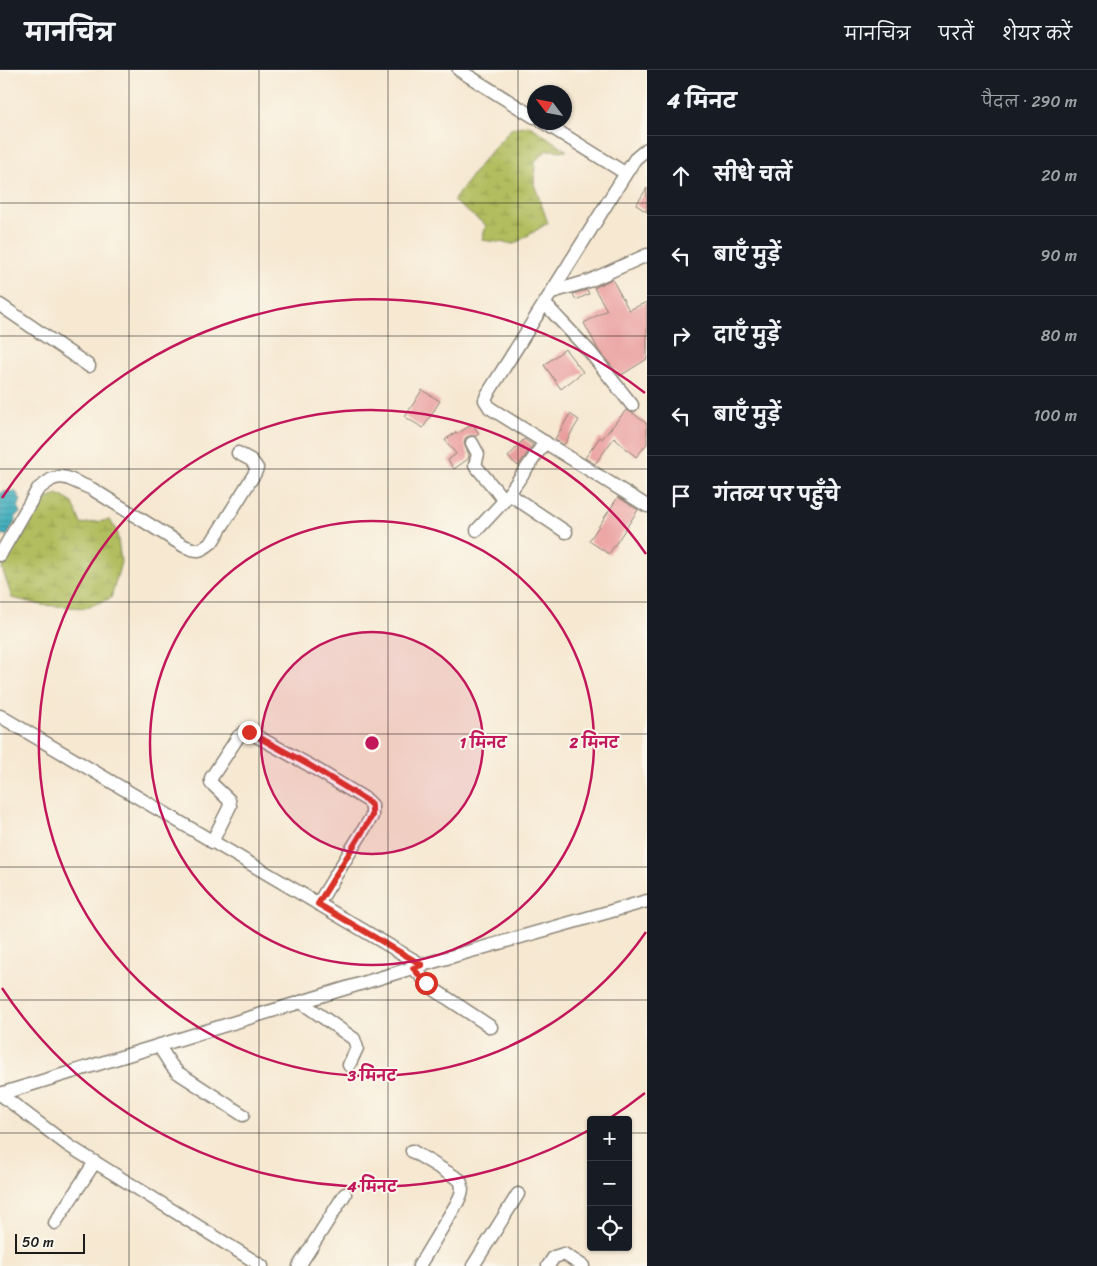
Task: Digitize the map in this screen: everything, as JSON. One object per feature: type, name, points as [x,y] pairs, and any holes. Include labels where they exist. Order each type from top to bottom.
[{"type":"street","points":[[459,70],[527,113]]},
{"type":"street","points":[[556,130],[625,173]]},
{"type":"street","points":[[647,149],[635,159],[625,173],[545,304],[500,372],[485,400],[490,408],[647,506]]},
{"type":"street","points":[[552,292],[588,281],[647,255]]},
{"type":"street","points":[[545,304],[590,352],[632,404]]},
{"type":"street","points":[[0,305],[89,366]]},
{"type":"street","points":[[477,530],[507,497],[545,442]]},
{"type":"street","points":[[472,443],[478,454],[475,465],[507,497],[566,532]]},
{"type":"street","points":[[0,555],[38,489],[52,479],[60,477],[67,478],[92,489],[184,546],[202,550],[212,542],[256,473],[256,465],[238,452]]},
{"type":"street","points":[[0,716],[318,904],[418,966],[434,990],[491,1027]]},
{"type":"street","points":[[212,842],[230,806],[229,800],[211,783],[211,778],[238,737],[249,732],[255,734],[366,800],[372,806],[372,816],[318,904]]},
{"type":"street","points":[[0,1094],[418,966],[647,901]]},
{"type":"street","points":[[301,1002],[354,1038],[357,1048],[350,1065]]},
{"type":"street","points":[[160,1046],[170,1065],[177,1072],[243,1115]]},
{"type":"street","points":[[0,1094],[69,1146],[262,1266]]},
{"type":"street","points":[[412,1151],[460,1180],[463,1187],[457,1204],[419,1266]]},
{"type":"street","points":[[55,1223],[95,1162]]},
{"type":"street","points":[[299,1266],[345,1194]]},
{"type":"street","points":[[473,1266],[518,1194]]},
{"type":"street","points":[[548,1266],[554,1257],[564,1254],[584,1266]]},
{"type":"green space","points":[[527,125],[527,130],[536,130],[567,151],[547,150],[535,161],[534,184],[548,223],[514,244],[482,240],[486,225],[453,201],[481,163],[512,128]]},
{"type":"green space","points":[[58,494],[73,503],[81,524],[110,520],[117,532],[121,562],[111,598],[85,608],[42,605],[12,598],[2,568],[42,502]]},
{"type":"water","points":[[3,491],[16,492],[21,500],[18,507],[20,513],[15,516],[16,520],[7,536],[3,534],[0,538],[0,495]]},
{"type":"building","points":[[647,188],[647,212],[636,205]]},
{"type":"building","points":[[612,279],[629,310],[647,302],[647,359],[620,376],[599,351],[584,323],[607,310],[594,288]]},
{"type":"building","points":[[587,290],[589,294],[576,300],[573,294]]},
{"type":"building","points":[[565,349],[583,372],[561,389],[544,365]]},
{"type":"building","points":[[422,390],[440,401],[423,428],[405,417]]},
{"type":"building","points":[[626,410],[647,424],[647,444],[636,457],[614,438],[595,464],[585,458],[600,437],[602,439]]},
{"type":"building","points":[[570,414],[579,420],[564,445],[555,439]]},
{"type":"building","points":[[473,424],[479,434],[465,438],[464,444],[469,455],[468,459],[454,469],[448,460],[456,454],[445,440]]},
{"type":"building","points":[[524,439],[533,445],[518,466],[508,457]]},
{"type":"building","points":[[618,497],[638,510],[609,554],[589,541]]},
{"type":"route","points":[[249,732],[309,765],[366,800],[372,806],[372,816],[318,904],[422,965],[413,968],[426,983]]}]
